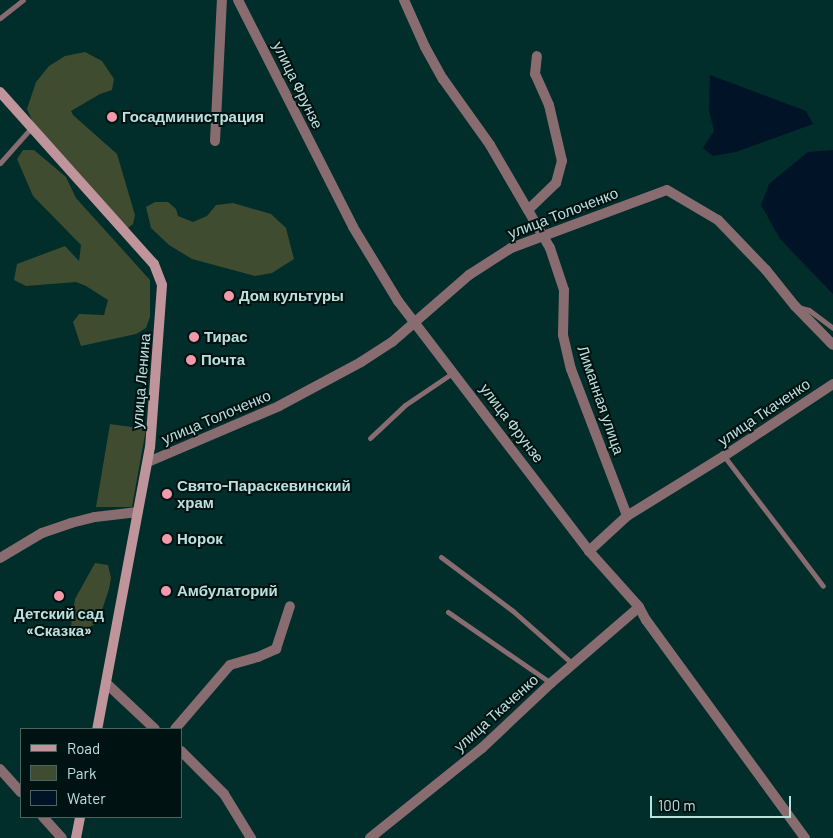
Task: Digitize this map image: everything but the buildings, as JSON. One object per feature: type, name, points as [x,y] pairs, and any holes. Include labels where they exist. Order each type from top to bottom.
[{"type":"street","points":[[214,141],[222,0]]},
{"type":"street","name":"улица Фрунзе","points":[[238,0],[354,227],[398,301],[454,371],[589,550],[639,607],[646,620],[805,838]]},
{"type":"street","name":"Лиманная улица","points":[[404,0],[425,47],[444,79],[490,145],[543,236],[558,268],[564,290],[563,335],[571,369],[628,516]]},
{"type":"street","points":[[528,210],[556,183],[562,161],[549,105],[535,74],[537,56]]},
{"type":"street","name":"улица Ленина","points":[[0,92],[154,264],[161,277],[161,319],[148,462],[97,728]]},
{"type":"street","name":"улица Толоченко","points":[[148,462],[279,406],[319,386],[392,342],[469,275],[511,248],[667,190],[718,220],[766,270],[795,306],[833,345]]},
{"type":"street","name":"улица Ткаченко","points":[[589,550],[628,516],[724,456],[833,384]]},
{"type":"street","points":[[0,558],[42,534],[71,523],[95,517],[138,512]]},
{"type":"street","points":[[176,728],[230,665],[258,657],[276,649],[290,606]]},
{"type":"street","name":"улица Ткаченко","points":[[370,838],[482,748],[551,683],[639,607]]},
{"type":"street","points":[[106,683],[154,728]]},
{"type":"street","points":[[182,752],[224,794],[251,838]]},
{"type":"street","points":[[0,769],[20,791]]},
{"type":"street","points":[[44,818],[62,838]]},
{"type":"street","points":[[76,838],[80,818]]},
{"type":"lane","points":[[0,18],[23,0]]},
{"type":"lane","points":[[0,163],[31,128]]},
{"type":"lane","points":[[795,306],[809,310],[833,328]]},
{"type":"lane","points":[[370,438],[405,405],[454,371]]},
{"type":"lane","points":[[724,456],[823,586]]},
{"type":"lane","points":[[441,557],[513,611],[573,664]]},
{"type":"lane","points":[[448,612],[551,683]]},
{"type":"green space","points":[[85,52],[102,61],[114,79],[112,90],[100,94],[71,111],[73,115],[117,154],[135,215],[133,224],[128,228],[34,125],[27,109],[36,82],[49,66],[65,56]]},
{"type":"green space","points":[[23,150],[34,150],[66,177],[76,198],[150,280],[150,317],[146,328],[136,334],[81,346],[73,322],[79,314],[104,315],[108,300],[76,282],[26,286],[14,280],[17,264],[65,246],[79,261],[81,245],[33,196],[17,159]]},
{"type":"green space","points":[[155,202],[168,202],[176,209],[178,216],[193,222],[207,216],[216,205],[233,203],[271,214],[286,228],[294,259],[272,273],[255,276],[192,259],[169,245],[151,228],[146,207]]},
{"type":"green space","points":[[110,424],[146,429],[132,507],[96,507]]},
{"type":"green space","points":[[95,563],[108,565],[111,578],[109,589],[98,622],[81,632],[71,626],[75,599]]},
{"type":"water","points":[[710,75],[806,111],[813,124],[736,152],[713,156],[703,148],[714,131],[709,110]]},
{"type":"water","points":[[833,150],[833,294],[780,239],[761,205],[769,184],[808,152]]},
{"type":"place","name":"Госадминистрация","points":[[112,117]]},
{"type":"place","name":"Дом культуры","points":[[229,296]]},
{"type":"place","name":"Тирас","points":[[194,337]]},
{"type":"place","name":"Почта","points":[[191,360]]},
{"type":"place","name":"Свято-Параскевинский храм","points":[[167,494]]},
{"type":"place","name":"Норок","points":[[167,539]]},
{"type":"place","name":"Амбулаторий","points":[[166,591]]},
{"type":"place","name":"Детский сад «Сказка»","points":[[59,596]]}]
